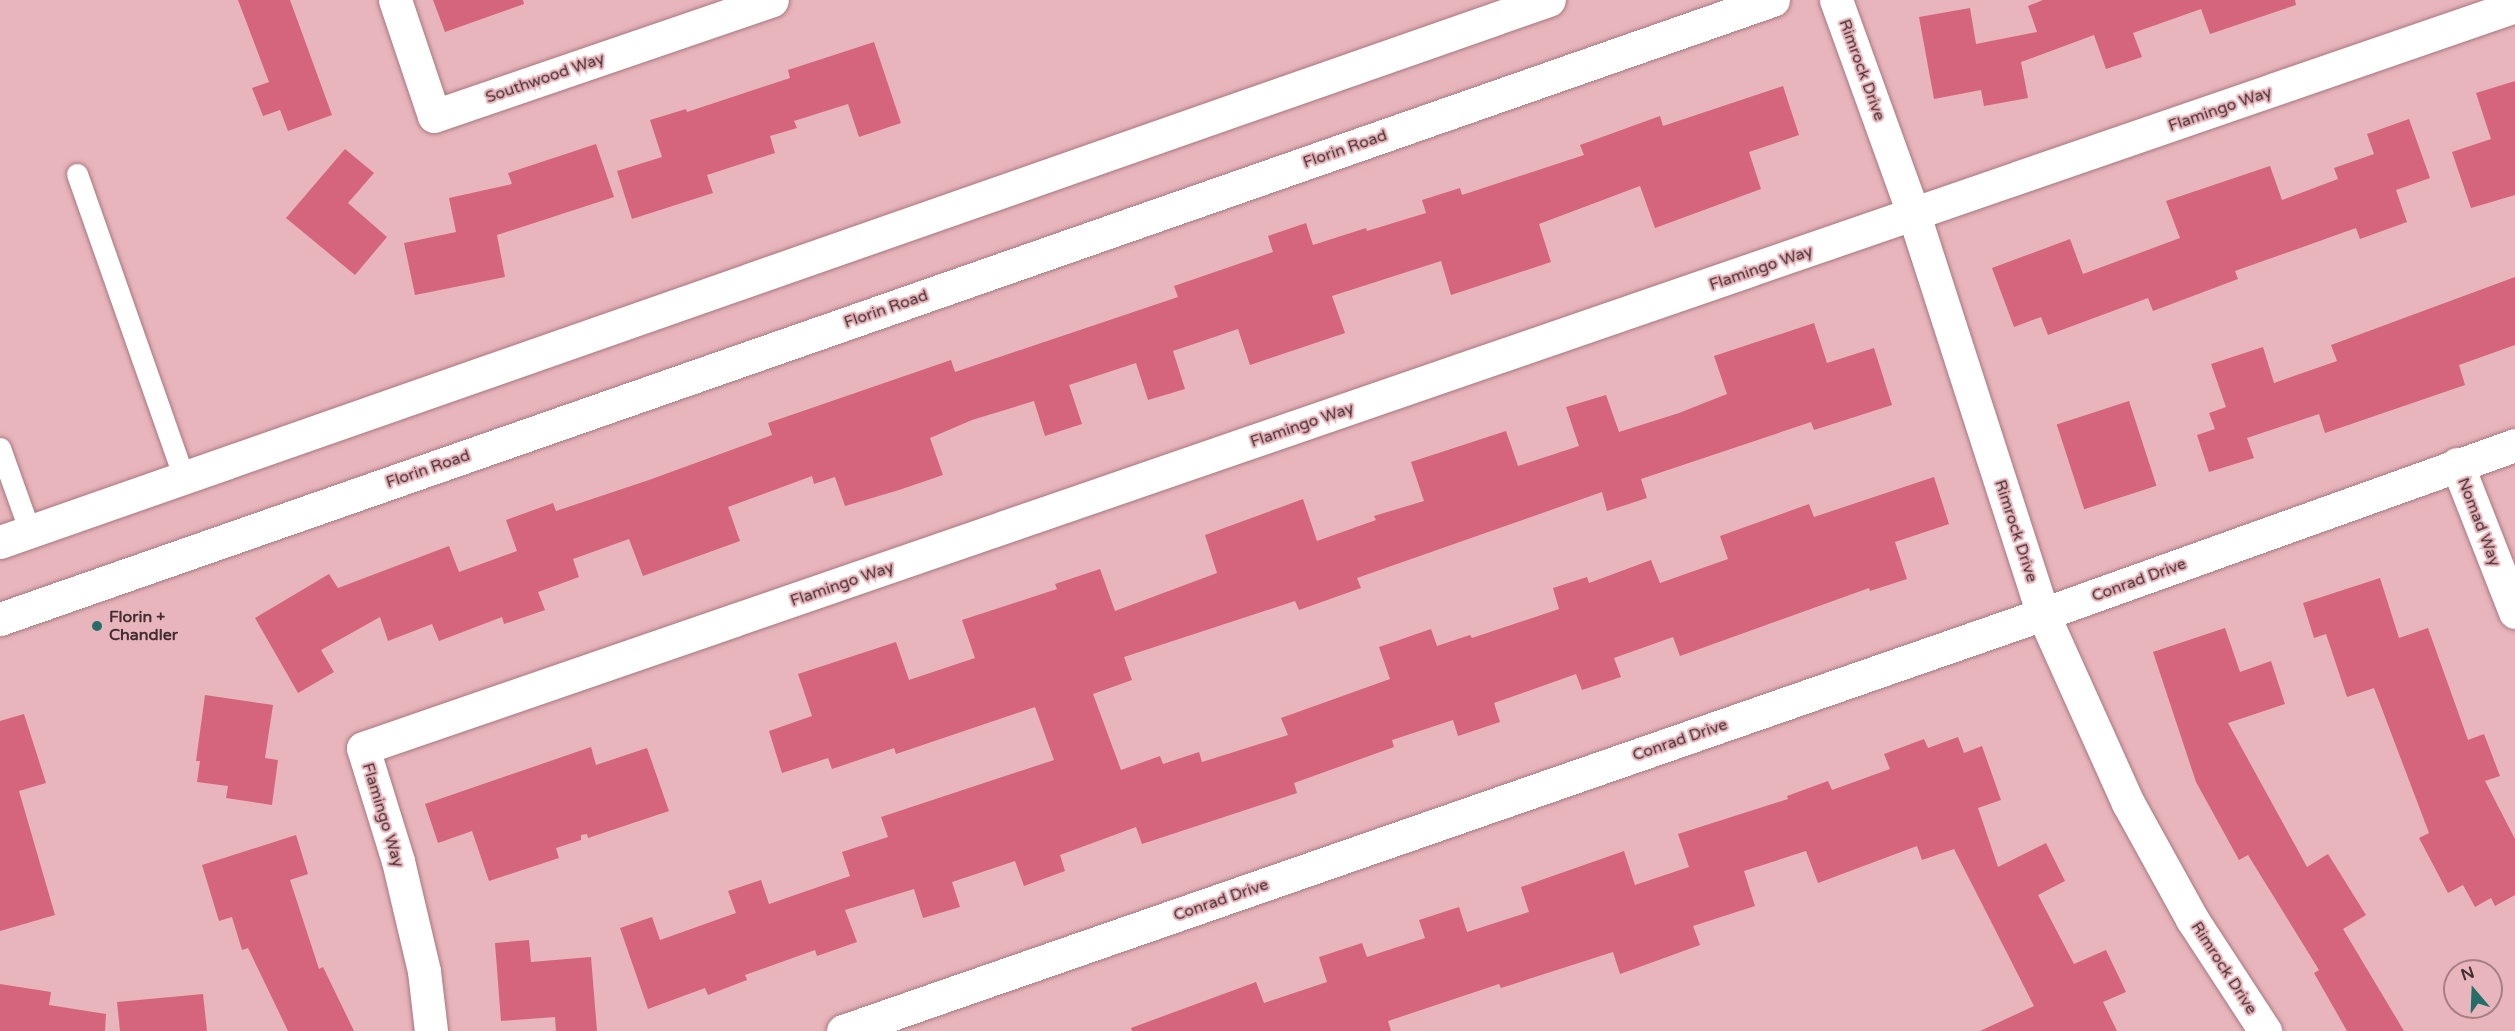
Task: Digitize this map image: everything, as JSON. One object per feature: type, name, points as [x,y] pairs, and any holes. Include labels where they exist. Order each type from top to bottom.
[{"type":"street","name":"Southwood Way","points":[[394,0],[434,116],[772,0]]},
{"type":"street","points":[[15,537],[1549,0]]},
{"type":"street","name":"Florin Road","points":[[0,619],[1733,8],[1773,0]]},
{"type":"street","name":"Rimrock Drive","points":[[1836,0],[1914,215],[2043,614],[2128,803],[2192,919],[2265,1031]]},
{"type":"street","name":"Flamingo Way","points":[[431,1031],[424,971],[401,872],[363,748],[2515,6]]},
{"type":"street","name":"Conrad Drive","points":[[843,1031],[2043,614],[2515,445]]},
{"type":"street","name":"Nomad Way","points":[[2457,464],[2515,612]]},
{"type":"lane","points":[[77,174],[184,477]]},
{"type":"lane","points":[[0,448],[15,537]]},
{"type":"building","points":[[238,0],[290,0],[332,115],[288,131],[280,110],[263,116],[252,88],[269,82]]},
{"type":"building","points":[[433,0],[523,0],[524,4],[445,32]]},
{"type":"building","points":[[2043,0],[2295,0],[2296,5],[2210,34],[2201,9],[2133,33],[2142,57],[2106,69],[2094,35],[2021,62],[2028,98],[1984,106],[1981,90],[1934,99],[1919,17],[1970,8],[1976,44],[2037,32],[2028,6]]},
{"type":"building","points":[[874,42],[901,123],[859,137],[848,104],[794,121],[797,128],[770,136],[775,153],[707,175],[713,193],[632,219],[617,171],[662,157],[650,120],[686,109],[687,112],[790,78],[788,70]]},
{"type":"building","points":[[2515,81],[2515,195],[2471,208],[2452,152],[2491,139],[2476,93]]},
{"type":"building","points":[[1783,86],[1799,135],[1749,152],[1761,189],[1655,228],[1640,186],[1539,224],[1551,262],[1451,295],[1441,261],[1332,296],[1345,333],[1250,365],[1238,329],[1173,351],[1185,389],[1148,400],[1136,363],[1069,385],[1082,424],[1045,436],[1034,401],[972,420],[930,438],[943,475],[845,506],[835,477],[814,484],[812,476],[728,507],[740,541],[643,576],[629,539],[573,559],[579,577],[538,592],[545,610],[504,624],[502,617],[439,641],[432,624],[388,641],[380,617],[321,650],[334,672],[298,693],[255,618],[329,574],[338,588],[449,546],[459,572],[517,551],[506,520],[553,503],[556,511],[649,480],[772,435],[768,423],[951,360],[955,372],[1178,297],[1174,286],[1273,252],[1268,236],[1306,223],[1313,245],[1366,228],[1367,231],[1426,213],[1422,200],[1460,188],[1462,195],[1584,155],[1580,145],[1660,116],[1663,126]]},
{"type":"building","points":[[2409,119],[2430,178],[2396,190],[2407,222],[2360,239],[2356,228],[2235,271],[2238,279],[2153,311],[2148,298],[2048,335],[2041,317],[2014,327],[1992,268],[2070,239],[2083,274],[2180,238],[2166,201],[2270,166],[2282,200],[2338,179],[2334,168],[2374,154],[2367,134]]},
{"type":"building","points":[[596,144],[614,197],[497,235],[505,277],[415,295],[404,243],[456,232],[449,198],[512,184],[508,173]]},
{"type":"building","points":[[345,149],[374,173],[348,203],[387,237],[355,275],[286,218]]},
{"type":"building","points":[[2515,277],[2515,345],[2459,365],[2465,385],[2325,433],[2319,414],[2247,438],[2254,458],[2209,472],[2197,435],[2215,429],[2209,413],[2226,407],[2211,364],[2263,347],[2274,383],[2337,361],[2331,345]]},
{"type":"building","points":[[1814,323],[1827,363],[1874,348],[1892,405],[1814,430],[1811,422],[1641,479],[1647,498],[1607,511],[1602,492],[1357,578],[1361,588],[1299,610],[1295,601],[1124,657],[1132,680],[1093,694],[1121,770],[1160,756],[1163,764],[1199,752],[1202,762],[1288,735],[1281,718],[1390,679],[1379,647],[1431,629],[1437,646],[1470,635],[1472,638],[1559,609],[1553,588],[1587,577],[1589,583],[1651,560],[1660,583],[1728,559],[1720,536],[1809,504],[1814,517],[1934,477],[1949,524],[1895,542],[1907,579],[1870,591],[1869,588],[1680,656],[1673,637],[1614,658],[1621,677],[1582,690],[1576,674],[1494,703],[1500,722],[1458,736],[1453,720],[1392,740],[1394,747],[1294,783],[1297,793],[1142,844],[1136,827],[1060,855],[1065,871],[1024,886],[1015,861],[952,882],[960,907],[923,918],[914,889],[845,910],[857,942],[817,956],[815,950],[745,975],[747,980],[708,995],[705,988],[648,1009],[620,928],[652,917],[660,940],[736,913],[728,891],[761,880],[769,904],[850,876],[842,852],[888,837],[881,817],[1054,760],[1035,707],[896,754],[894,748],[832,769],[828,758],[782,773],[769,731],[812,716],[798,674],[896,642],[909,680],[975,658],[962,620],[1057,589],[1055,584],[1100,569],[1115,611],[1217,573],[1205,535],[1303,499],[1317,541],[1376,520],[1374,516],[1424,501],[1411,462],[1506,431],[1518,466],[1579,446],[1566,407],[1606,395],[1619,432],[1679,413],[1727,394],[1714,356]]},
{"type":"building","points":[[2129,401],[2157,486],[2084,509],[2057,424]]},
{"type":"building","points":[[2380,578],[2399,638],[2428,628],[2468,740],[2484,734],[2500,776],[2485,781],[2515,839],[2515,895],[2495,906],[2491,898],[2475,907],[2463,885],[2448,893],[2419,838],[2429,833],[2374,688],[2347,697],[2326,634],[2314,638],[2303,603]]},
{"type":"building","points":[[2225,628],[2240,672],[2271,661],[2285,704],[2228,723],[2307,867],[2328,854],[2366,915],[2343,929],[2404,1031],[2347,1031],[2314,973],[2319,970],[2248,855],[2239,860],[2196,782],[2153,652]]},
{"type":"building","points":[[205,695],[273,705],[265,758],[278,760],[272,805],[226,798],[228,786],[197,782],[200,761],[196,761]]},
{"type":"building","points":[[24,714],[46,783],[19,791],[55,915],[0,931],[0,721]]},
{"type":"building","points":[[1958,737],[1964,753],[1982,746],[2001,800],[1978,808],[1998,867],[2046,843],[2065,881],[2038,895],[2074,964],[2106,950],[2126,992],[2103,1002],[2117,1031],[1980,1031],[2034,1006],[1954,849],[1922,860],[1917,846],[1818,883],[1806,851],[1744,871],[1755,906],[1693,926],[1700,945],[1620,974],[1613,952],[1501,988],[1499,984],[1388,1021],[1391,1031],[1132,1031],[1131,1028],[1256,982],[1264,1003],[1327,982],[1319,957],[1362,943],[1367,957],[1425,938],[1419,920],[1459,907],[1467,932],[1529,912],[1521,887],[1624,851],[1635,885],[1689,867],[1678,834],[1788,799],[1787,796],[1828,781],[1832,790],[1890,769],[1884,754],[1924,739],[1928,748]]},
{"type":"building","points":[[591,747],[596,765],[647,748],[669,811],[588,838],[587,834],[581,835],[581,840],[556,848],[559,858],[489,881],[472,831],[438,843],[425,804]]},
{"type":"building","points":[[296,835],[308,874],[290,880],[319,969],[323,967],[354,1031],[288,1031],[248,948],[242,950],[232,917],[219,921],[202,865]]},
{"type":"building","points":[[529,940],[531,962],[591,957],[597,1031],[556,1031],[555,1017],[501,1021],[495,943]]},
{"type":"building","points":[[0,984],[51,992],[49,1005],[106,1014],[105,1031],[0,1031]]},
{"type":"building","points":[[203,994],[207,1031],[120,1031],[117,1002]]},
{"type":"place","name":"Florin + Chandler","points":[[97,626]]}]
